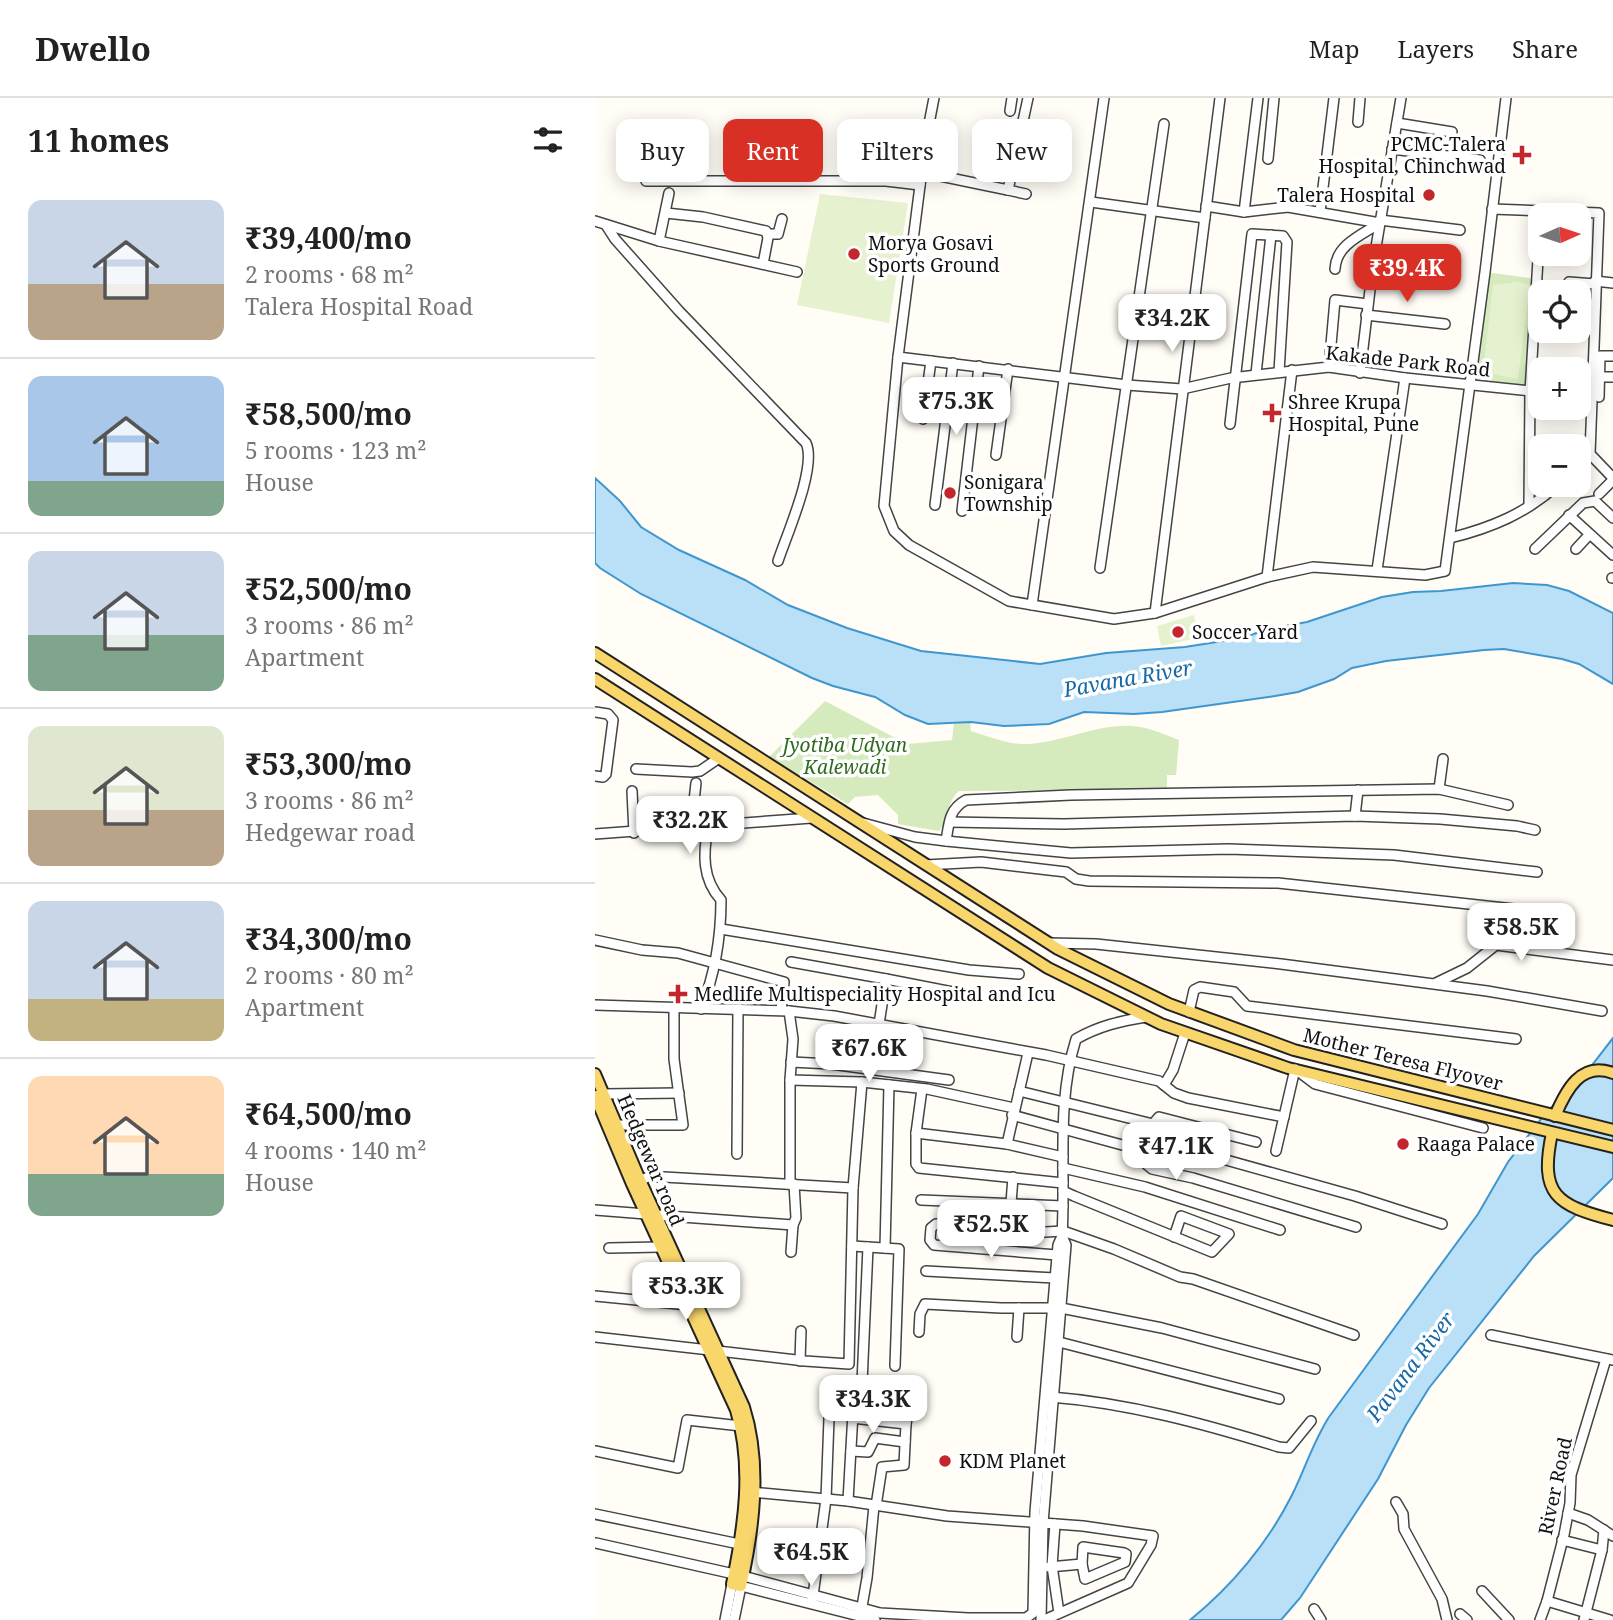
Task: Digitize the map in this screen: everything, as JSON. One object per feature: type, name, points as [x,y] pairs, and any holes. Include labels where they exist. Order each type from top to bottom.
[{"type":"main road","name":"Mother Teresa Flyover","points":[[595,653],[1049,943],[1098,970],[1189,1012],[1320,1058],[1613,1130]]},
{"type":"main road","name":"Mother Teresa Flyover","points":[[595,679],[1036,961],[1088,990],[1146,1017],[1248,1056],[1294,1069],[1613,1147]]},
{"type":"main road","points":[[827,828],[840,810]]},
{"type":"main road","points":[[1088,990],[1098,970]]},
{"type":"main road","points":[[1555,1115],[1576,1079],[1584,1073],[1597,1070],[1613,1073]]},
{"type":"main road","name":"Hedgewar road","points":[[595,1074],[598,1096],[713,1351],[741,1426],[750,1491]]},
{"type":"main road","name":"Hedgewar road","points":[[598,1096],[617,1125],[636,1182]]},
{"type":"main road","points":[[1552,1133],[1546,1172],[1551,1186],[1570,1206],[1613,1220]]},
{"type":"main road","name":"Hedgewar road","points":[[650,1214],[661,1247],[688,1305],[744,1407],[749,1424],[754,1466],[737,1580]]},
{"type":"street","points":[[929,119],[932,98]]},
{"type":"street","points":[[1010,111],[1012,98]]},
{"type":"street","points":[[1008,190],[1028,98]]},
{"type":"street","points":[[1032,605],[1104,98]]},
{"type":"street","points":[[1155,613],[1220,98]]},
{"type":"street","points":[[1244,212],[1258,98]]},
{"type":"street","points":[[1268,159],[1274,98]]},
{"type":"street","points":[[1320,212],[1333,98]]},
{"type":"street","points":[[1358,122],[1360,98]]},
{"type":"street","points":[[1360,373],[1373,265],[1401,98]]},
{"type":"street","points":[[920,182],[898,357],[884,506],[894,531],[909,545],[1009,601],[1115,619],[1155,613],[1266,577],[1313,567],[1425,575],[1445,572],[1506,98]]},
{"type":"street","points":[[1397,123],[1452,132]]},
{"type":"street","points":[[1100,568],[1164,124]]},
{"type":"street","points":[[1392,149],[1480,160]]},
{"type":"street","points":[[958,180],[1026,194]]},
{"type":"street","points":[[709,181],[886,181],[920,185]]},
{"type":"street","points":[[660,241],[670,193]]},
{"type":"street","points":[[1091,202],[1205,218]]},
{"type":"street","points":[[1206,206],[1244,212],[1281,206],[1460,230]]},
{"type":"street","points":[[1492,209],[1528,212]]},
{"type":"street","points":[[666,214],[708,218],[766,231],[768,234],[778,234],[782,219]]},
{"type":"street","points":[[1591,214],[1599,214],[1595,283],[1596,377],[1591,442]]},
{"type":"street","points":[[595,221],[660,241],[797,272]]},
{"type":"street","points":[[1335,269],[1340,250],[1380,221]]},
{"type":"street","points":[[606,225],[615,239],[679,311],[807,443],[810,451],[809,469],[778,561]]},
{"type":"street","points":[[763,264],[768,234]]},
{"type":"street","points":[[1230,424],[1250,236],[1254,234],[1285,237],[1287,242],[1279,372]]},
{"type":"street","points":[[1256,374],[1271,235]]},
{"type":"street","points":[[1373,265],[1450,274]]},
{"type":"street","points":[[1536,357],[1539,266]]},
{"type":"street","points":[[1591,283],[1613,283]]},
{"type":"street","points":[[1329,367],[1335,300],[1367,310],[1445,324]]},
{"type":"street","points":[[1596,377],[1600,356],[1613,356]]},
{"type":"street","name":"Kakade Park Road","points":[[898,357],[1127,385],[1182,389],[1256,374],[1329,367],[1360,373],[1528,391]]},
{"type":"street","points":[[923,419],[931,361]]},
{"type":"street","points":[[935,505],[953,363]]},
{"type":"street","points":[[962,511],[979,366]]},
{"type":"street","points":[[996,455],[1008,369]]},
{"type":"street","points":[[1266,577],[1292,370]]},
{"type":"street","points":[[1596,377],[1613,377]]},
{"type":"street","points":[[1377,570],[1405,378]]},
{"type":"street","points":[[1591,396],[1595,396]]},
{"type":"street","points":[[1450,538],[1497,524],[1525,510],[1529,504],[1534,420]]},
{"type":"street","points":[[1591,455],[1613,479],[1599,494]]},
{"type":"street","points":[[1529,504],[1544,497]]},
{"type":"street","points":[[1535,549],[1583,503],[1595,501],[1613,518]]},
{"type":"street","points":[[1569,515],[1613,555]]},
{"type":"street","points":[[1576,549],[1589,535]]},
{"type":"street","points":[[595,712],[608,714],[613,720],[606,774],[603,777],[595,776]]},
{"type":"street","points":[[636,769],[692,772],[699,771],[719,758]]},
{"type":"street","points":[[1439,789],[1443,758]]},
{"type":"street","points":[[691,828],[696,783]]},
{"type":"street","points":[[946,841],[955,806],[974,798],[1439,789],[1508,805]]},
{"type":"street","points":[[1355,817],[1358,790]]},
{"type":"street","points":[[632,791],[634,833]]},
{"type":"street","points":[[950,822],[1064,824],[1355,817],[1440,819],[1535,830]]},
{"type":"street","points":[[595,834],[811,818]]},
{"type":"street","points":[[858,821],[915,837],[1071,853],[1228,849],[1394,855],[1537,872]]},
{"type":"street","points":[[701,1009],[709,989],[721,929],[721,900],[711,888],[706,867],[704,849],[708,827]]},
{"type":"street","points":[[926,865],[981,862],[1066,872],[1089,881],[1278,883],[1523,910]]},
{"type":"street","points":[[721,929],[969,970],[1019,974]]},
{"type":"street","points":[[595,940],[642,950],[678,953],[783,982],[785,1011],[793,1039],[790,1080],[792,1184],[796,1218],[791,1252]]},
{"type":"street","points":[[1049,943],[1133,948],[1434,984],[1602,1011]]},
{"type":"street","points":[[1434,984],[1467,968],[1496,946],[1613,960]]},
{"type":"street","points":[[791,962],[974,996]]},
{"type":"street","points":[[879,1024],[886,979]]},
{"type":"street","points":[[1189,1012],[1194,990],[1205,988],[1234,992],[1247,1006],[1516,1039]]},
{"type":"street","points":[[595,1005],[785,1011],[879,1024],[1069,1061],[1159,1082],[1174,1093],[1188,1098],[1284,1117]]},
{"type":"street","points":[[617,1125],[683,1125],[674,1059],[674,1008]]},
{"type":"street","points":[[737,1154],[738,1009]]},
{"type":"street","points":[[861,1613],[968,1618],[1033,1614],[1057,1308],[1066,1245],[1063,1234],[1063,1101],[1069,1061],[1076,1039],[1091,1030],[1113,1022],[1146,1017]]},
{"type":"street","points":[[1164,1085],[1173,1070],[1185,1033]]},
{"type":"street","points":[[1007,1144],[1028,1053]]},
{"type":"street","points":[[791,1062],[831,1064],[949,1080]]},
{"type":"street","points":[[1276,1151],[1294,1069],[1315,1084],[1483,1128]]},
{"type":"street","points":[[790,1080],[862,1082],[922,1089],[1013,1111],[1148,1152]]},
{"type":"street","points":[[595,1337],[800,1361],[849,1364],[853,1188],[862,1082]]},
{"type":"street","points":[[885,1248],[889,1085]]},
{"type":"street","points":[[922,1089],[916,1133],[916,1164],[922,1170],[1013,1177],[1063,1187],[1174,1237],[1213,1252],[1229,1234],[1181,1216],[1174,1237]]},
{"type":"street","points":[[1019,1091],[1153,1124]]},
{"type":"street","points":[[598,1096],[679,1093]]},
{"type":"street","points":[[1256,1142],[1159,1117],[1153,1124],[1146,1164],[1152,1170],[1193,1178],[1356,1227]]},
{"type":"street","points":[[916,1133],[1007,1144],[1063,1157]]},
{"type":"street","points":[[1151,1139],[1355,1196],[1442,1224]]},
{"type":"street","points":[[1063,1168],[1145,1186],[1280,1230]]},
{"type":"street","points":[[1145,1186],[1152,1170]]},
{"type":"street","points":[[636,1182],[664,1177],[853,1188]]},
{"type":"street","points":[[1011,1203],[1013,1177]]},
{"type":"street","points":[[922,1200],[1063,1206]]},
{"type":"street","points":[[595,1210],[793,1225]]},
{"type":"street","points":[[1057,1255],[933,1245],[930,1240],[931,1228],[941,1224],[1063,1234],[1114,1249],[1180,1277],[1193,1279],[1354,1335]]},
{"type":"street","points":[[1050,1397],[1059,1342],[1055,1278],[1058,1245],[1063,1234]]},
{"type":"street","points":[[610,1248],[661,1247]]},
{"type":"street","points":[[852,1247],[899,1249],[895,1366]]},
{"type":"street","points":[[862,1383],[868,1247]]},
{"type":"street","points":[[926,1271],[1055,1278]]},
{"type":"street","points":[[595,1296],[688,1305]]},
{"type":"street","points":[[919,1332],[920,1314],[925,1304],[1057,1308],[1162,1328],[1315,1369]]},
{"type":"street","points":[[1017,1337],[1019,1308]]},
{"type":"street","points":[[800,1361],[801,1331]]},
{"type":"street","name":"River Road","points":[[1491,1335],[1609,1359],[1571,1475],[1568,1513],[1547,1601],[1539,1620]]},
{"type":"street","points":[[1059,1342],[1279,1399]]},
{"type":"street","points":[[813,1599],[826,1499],[830,1392]]},
{"type":"street","points":[[848,1501],[854,1395],[860,1392],[908,1398],[910,1402],[902,1466],[881,1468],[861,1613]]},
{"type":"street","points":[[1050,1397],[1097,1401],[1289,1448],[1311,1421]]},
{"type":"street","points":[[852,1418],[906,1424]]},
{"type":"street","points":[[595,1451],[678,1468],[687,1420],[741,1426]]},
{"type":"street","points":[[851,1451],[868,1452],[875,1438],[905,1442]]},
{"type":"street","points":[[750,1491],[848,1501],[947,1516],[1055,1524],[1153,1536],[1151,1545],[1129,1583],[1043,1620],[1047,1567],[1055,1524]]},
{"type":"street","points":[[1397,1502],[1403,1514],[1404,1529],[1442,1599],[1447,1620]]},
{"type":"street","points":[[1568,1513],[1588,1520],[1613,1536]]},
{"type":"street","points":[[595,1514],[744,1545]]},
{"type":"street","points":[[1039,1523],[1059,1613]]},
{"type":"street","points":[[1585,1617],[1602,1550],[1604,1530]]},
{"type":"street","points":[[1562,1540],[1602,1550]]},
{"type":"street","points":[[596,1543],[813,1599],[861,1613],[875,1620]]},
{"type":"street","points":[[1083,1547],[1126,1554],[1123,1564],[1085,1579],[1082,1564],[1083,1547]]},
{"type":"street","points":[[1047,1567],[1082,1564]]},
{"type":"street","name":"Hedgewar road","points":[[725,1620],[737,1580]]},
{"type":"street","name":"Hedgewar road","points":[[734,1620],[737,1580]]},
{"type":"street","points":[[1482,1591],[1509,1620]]},
{"type":"street","points":[[1547,1601],[1585,1617],[1610,1620]]},
{"type":"street","points":[[1314,1609],[1321,1620]]},
{"type":"green space","name":"Morya Gosavi Sports Ground","points":[[820,194],[908,203],[889,323],[797,305]]},
{"type":"green space","points":[[1485,272],[1537,279],[1528,280],[1528,343],[1531,343],[1526,391],[1469,385]]},
{"type":"green space","points":[[1517,282],[1528,285],[1518,379],[1483,372],[1493,285]]},
{"type":"green space","name":"Soccer Yard","points":[[1194,615],[1198,638],[1161,646],[1157,626]]},
{"type":"green space","name":"Jyotiba Udyan Kalewadi","points":[[825,701],[907,744],[952,740],[954,723],[970,723],[971,731],[1022,744],[1042,743],[1119,726],[1144,728],[1179,740],[1176,775],[1167,775],[1167,790],[959,791],[952,800],[939,831],[898,824],[898,815],[878,795],[855,797],[848,804],[769,757]]},
{"type":"water","name":"Pavana River","points":[[595,478],[620,501],[641,527],[679,550],[745,580],[788,605],[847,628],[921,651],[1040,664],[1106,653],[1185,647],[1242,638],[1268,629],[1307,622],[1382,597],[1513,583],[1547,585],[1569,591],[1613,613],[1613,684],[1579,664],[1562,659],[1504,649],[1484,650],[1386,661],[1352,668],[1334,679],[1298,692],[1162,712],[1084,712],[1049,724],[928,724],[905,715],[875,697],[812,678],[641,594],[600,568],[595,563]]},
{"type":"water","name":"Pavana River","points":[[1613,1038],[1613,1178],[1534,1256],[1429,1388],[1378,1479],[1300,1598],[1281,1620],[1190,1620],[1234,1579],[1260,1547],[1292,1495],[1329,1417],[1478,1214],[1508,1162],[1545,1114],[1589,1069]]},
{"type":"place","name":"PCMC-Talera Hospital, Chinchwad","points":[[1522,155]]},
{"type":"place","name":"Talera Hospital","points":[[1429,195]]},
{"type":"place","name":"Morya Gosavi Sports Ground","points":[[854,254]]},
{"type":"place","name":"Shree Krupa Hospital, Pune","points":[[1272,413]]},
{"type":"place","name":"Sonigara Township","points":[[950,493]]},
{"type":"place","name":"Soccer Yard","points":[[1178,632]]},
{"type":"place","name":"Medlife Multispeciality Hospital and Icu","points":[[678,994]]},
{"type":"place","name":"Raaga Palace","points":[[1403,1144]]},
{"type":"place","name":"KDM Planet","points":[[945,1461]]}]
